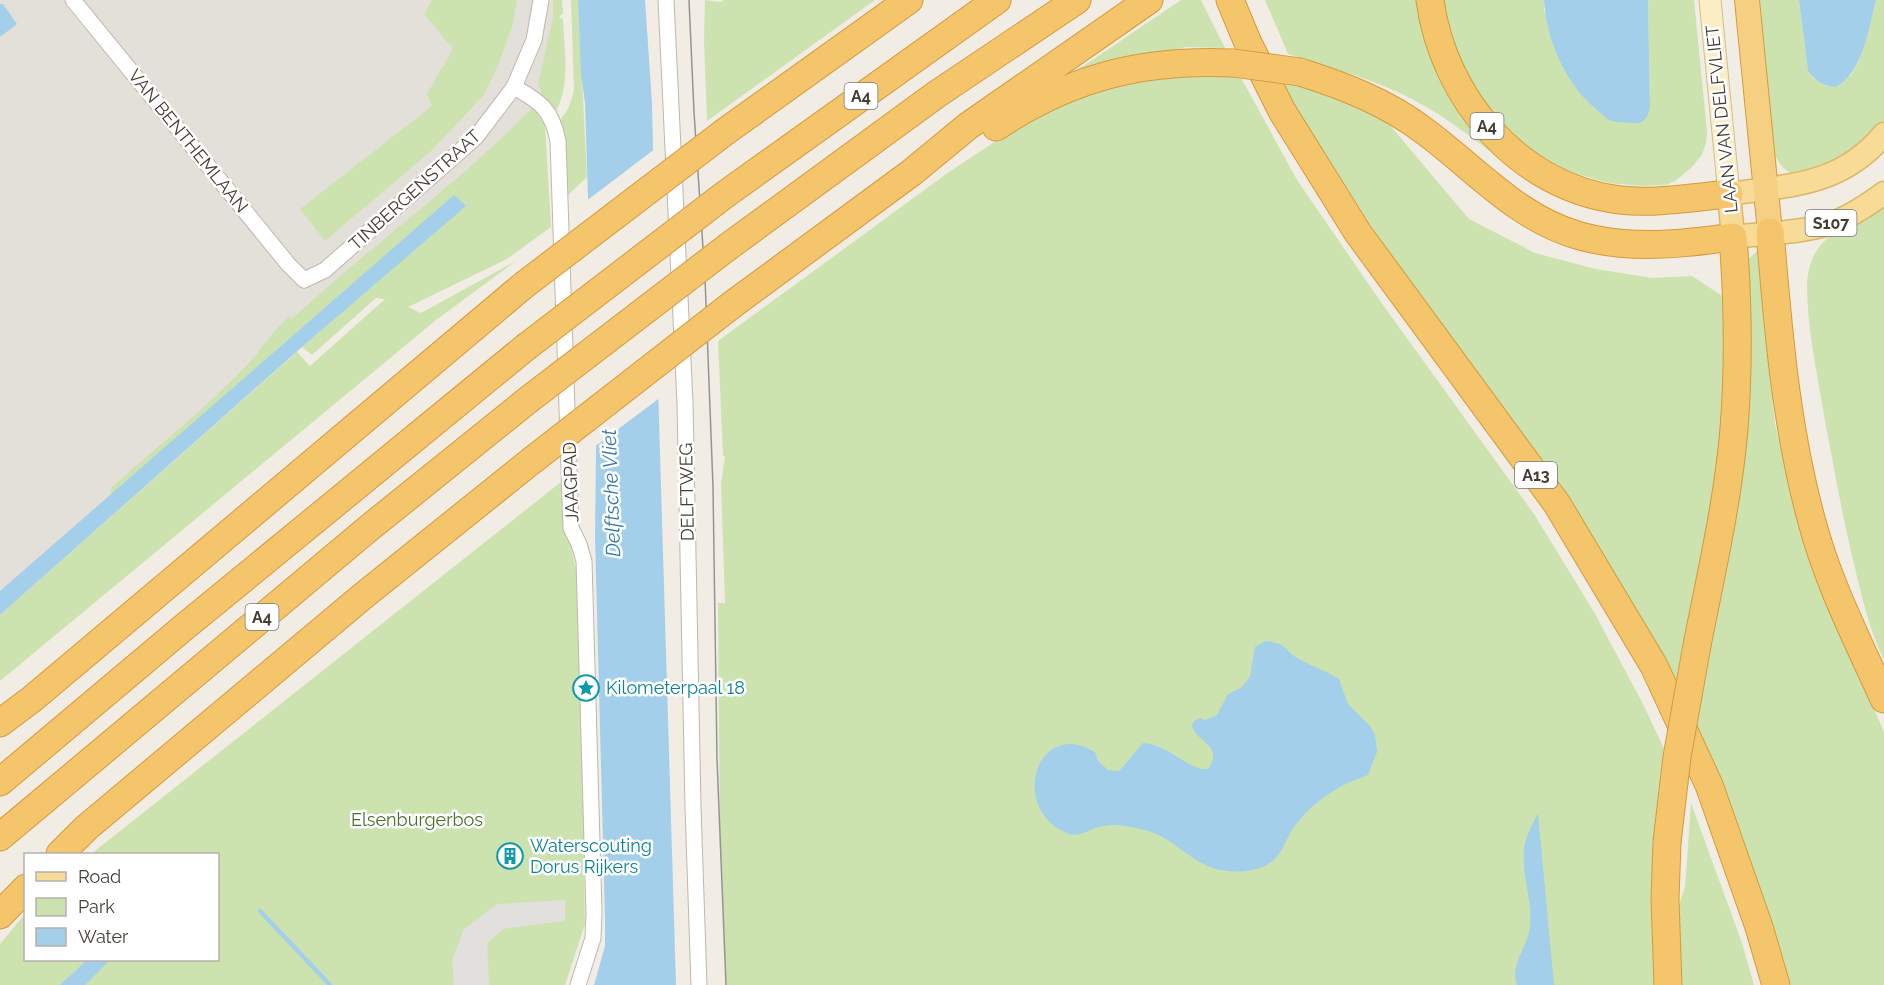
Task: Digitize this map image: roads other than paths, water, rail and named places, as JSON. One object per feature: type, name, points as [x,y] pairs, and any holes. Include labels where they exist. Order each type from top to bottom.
[{"type":"highway","points":[[0,723],[32,699],[524,285],[726,131],[909,0]]},
{"type":"highway","name":"A4","points":[[0,782],[183,628],[526,347],[727,192],[997,0]]},
{"type":"highway","name":"A4","points":[[0,837],[360,535],[528,400],[729,246],[937,94],[1077,0]]},
{"type":"highway","name":"A4","points":[[51,853],[86,828],[363,596],[733,304],[911,173],[968,126],[1149,0]]},
{"type":"highway","name":"A13","points":[[1230,0],[1248,43],[1282,111],[1358,233],[1557,504],[1654,666],[1709,785],[1759,927],[1776,985]]},
{"type":"highway","name":"A4","points":[[1430,0],[1440,48],[1470,106],[1498,139],[1534,168],[1576,190],[1621,200],[1657,200],[1729,194]]},
{"type":"highway","name":"LAAN VAN DELFVLIET","points":[[1747,0],[1770,232]]},
{"type":"highway","name":"A4","points":[[911,173],[976,140],[1036,102],[1084,81],[1160,64],[1233,63],[1300,72],[1351,89],[1405,117],[1525,212],[1579,236],[1629,244],[1660,244],[1733,237]]},
{"type":"highway","points":[[1770,232],[1785,385],[1799,471],[1826,569],[1880,690]]},
{"type":"highway","points":[[1668,985],[1665,899],[1667,842],[1677,757],[1717,548],[1734,430],[1737,290],[1733,237]]},
{"type":"highway","points":[[0,731],[32,699]]},
{"type":"highway","name":"A4","points":[[62,853],[86,828]]},
{"type":"highway","points":[[0,890],[24,872]]},
{"type":"highway","points":[[0,915],[24,890]]},
{"type":"main road","name":"LAAN VAN DELFVLIET","points":[[1710,0],[1733,237]]},
{"type":"main road","name":"S107","points":[[1729,194],[1805,184],[1834,174],[1864,154],[1884,134]]},
{"type":"main road","name":"S107","points":[[1733,237],[1834,222],[1868,205],[1884,193]]},
{"type":"street","name":"VAN BENTHEMLAAN","points":[[73,0],[288,264],[304,280]]},
{"type":"street","points":[[514,87],[534,40],[541,0]]},
{"type":"street","name":"DELFTWEG","points":[[666,0],[685,403],[699,985]]},
{"type":"street","name":"TINBERGENSTRAAT","points":[[304,280],[326,270],[476,137],[514,87]]},
{"type":"street","name":"JAAGPAD","points":[[514,87],[542,105],[554,122],[558,141],[571,528],[584,561],[594,913],[593,938],[578,985]]},
{"type":"water","name":"Delftsche Vliet","points":[[578,0],[645,0],[652,103],[676,985],[594,985],[605,946],[605,920],[595,537],[596,451],[585,103],[581,74]]},
{"type":"water","points":[[1544,0],[1648,0],[1650,105],[1645,119],[1639,123],[1610,120],[1586,100],[1567,74],[1553,45]]},
{"type":"water","points":[[1799,0],[1876,0],[1859,60],[1853,71],[1836,87],[1820,82],[1808,71]]},
{"type":"water","points":[[0,4],[3,4],[17,24],[0,37]]},
{"type":"water","points":[[454,195],[466,206],[302,347],[0,615],[0,591]]},
{"type":"water","points":[[1266,641],[1283,646],[1299,659],[1339,679],[1348,704],[1370,726],[1375,735],[1377,752],[1368,775],[1338,788],[1312,807],[1294,827],[1279,854],[1273,860],[1259,868],[1224,871],[1206,865],[1157,834],[1148,831],[1108,825],[1074,835],[1064,832],[1047,819],[1038,803],[1035,786],[1038,769],[1046,755],[1058,746],[1075,744],[1095,752],[1098,761],[1108,770],[1119,771],[1143,743],[1152,744],[1193,766],[1208,769],[1213,755],[1208,745],[1192,726],[1194,721],[1200,718],[1205,720],[1217,715],[1228,694],[1242,687],[1250,677],[1255,647]]},
{"type":"water","points":[[1538,813],[1554,985],[1517,985],[1515,971],[1527,939],[1530,921],[1524,865],[1525,843]]},
{"type":"water","points":[[86,961],[109,961],[85,985],[60,985]]},
{"type":"waterway","points":[[260,911],[330,985]]},
{"type":"tram line","points":[[689,0],[705,278],[713,487],[717,759],[726,985]]},
{"type":"place","name":"Kilometerpaal 18","points":[[586,688]]},
{"type":"place","name":"Waterscouting Dorus Rijkers","points":[[510,856]]},
{"type":"park label","name":"Elsenburgerbos","points":[[417,820]]}]
